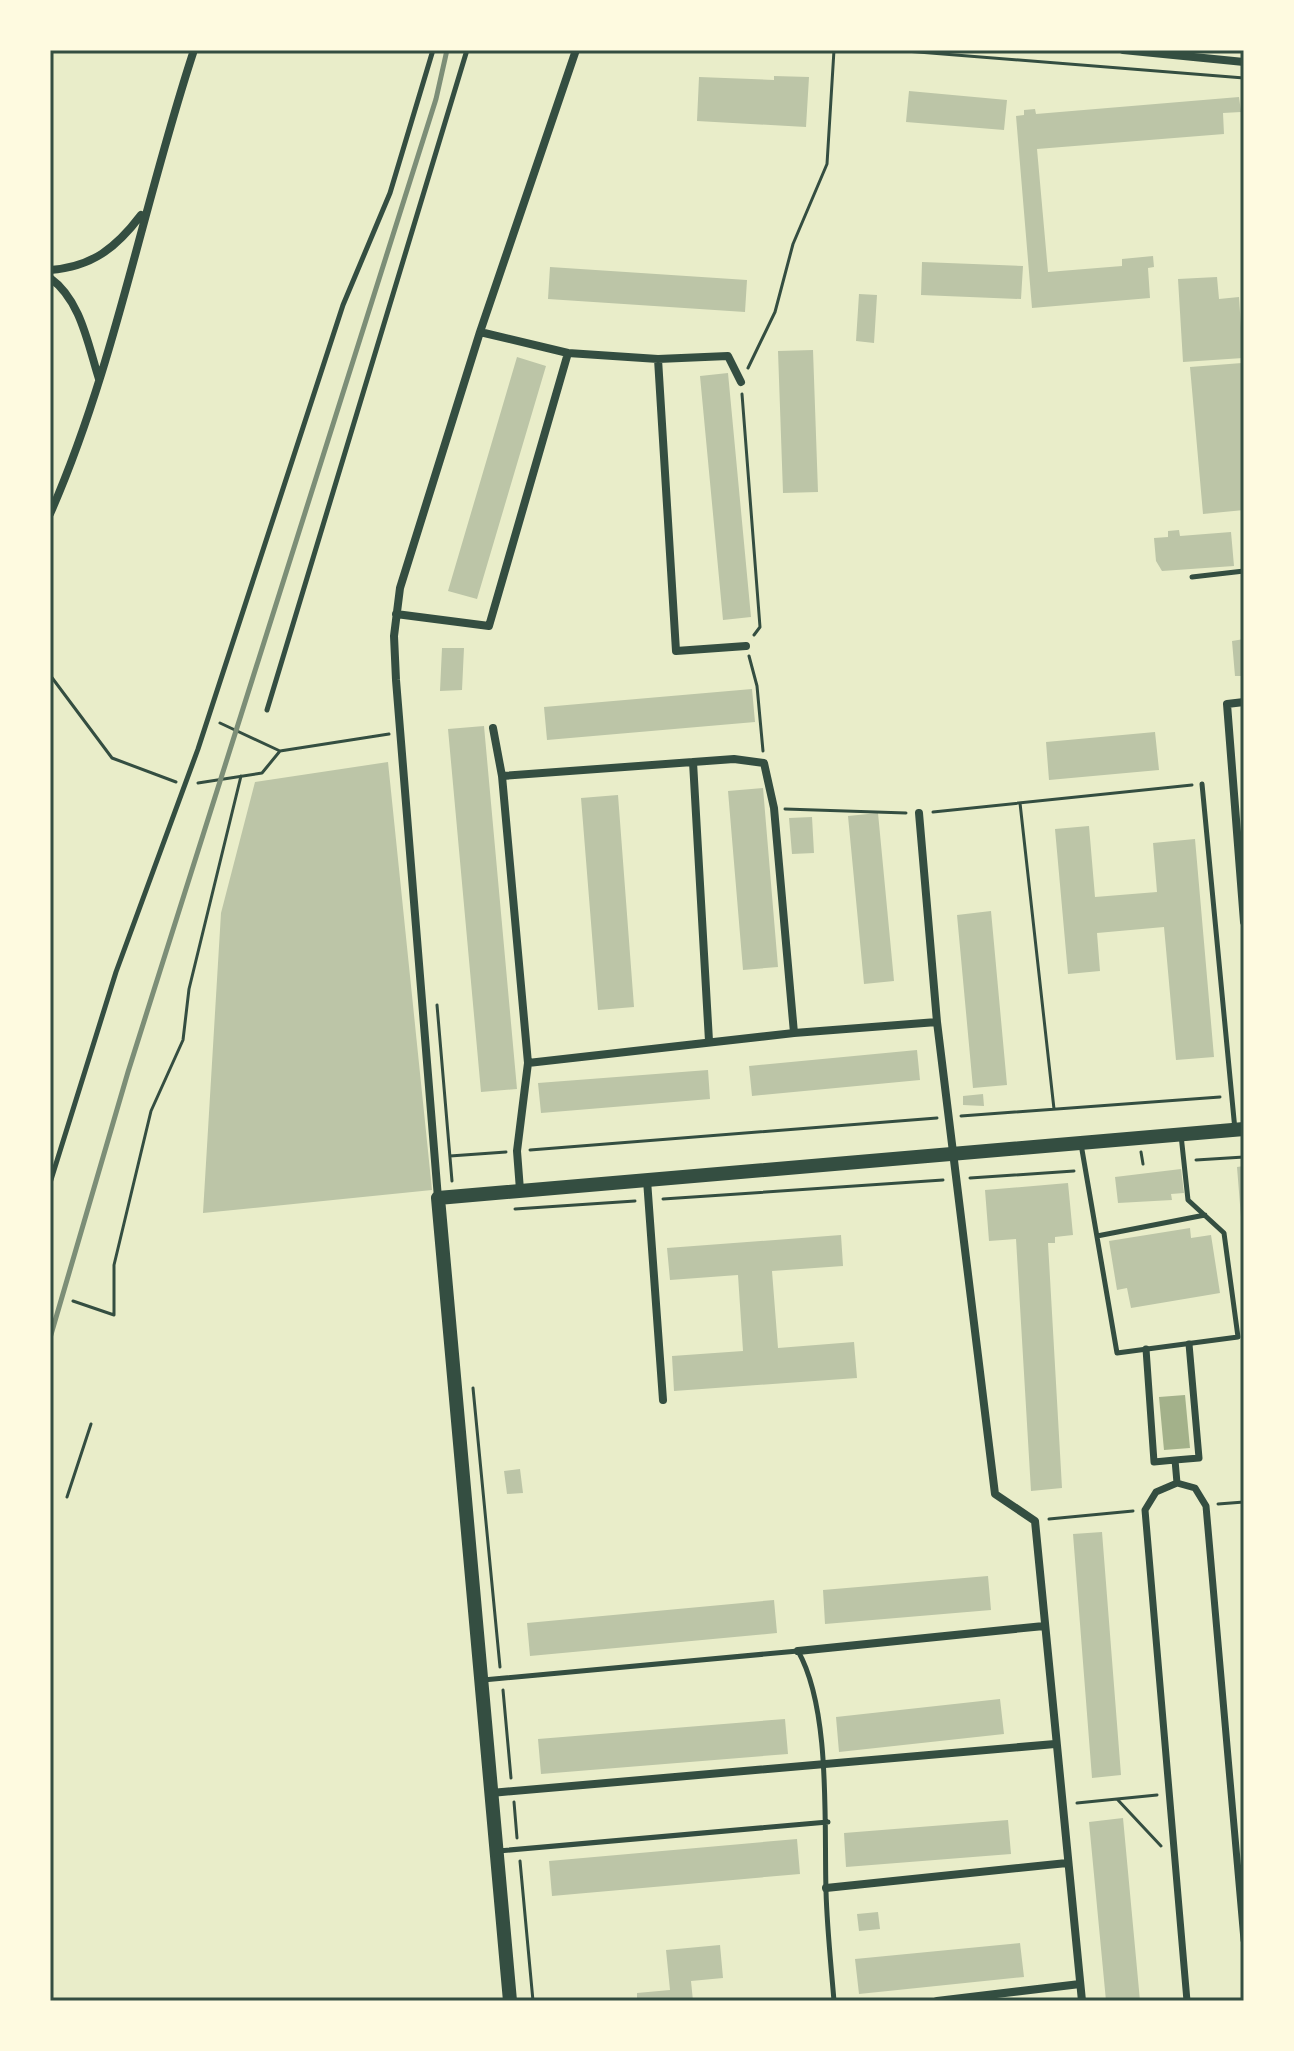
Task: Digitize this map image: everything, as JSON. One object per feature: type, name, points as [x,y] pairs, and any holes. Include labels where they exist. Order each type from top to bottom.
[{"type":"street","points":[[50,514],[79,447],[144,209],[194,50]]},
{"type":"street","points":[[510,2001],[438,1198],[394,636],[406,568],[480,332],[576,50]]},
{"type":"street","points":[[1123,50],[1244,62]]},
{"type":"street","points":[[50,270],[96,259],[125,235],[144,209]]},
{"type":"street","points":[[50,278],[68,295],[82,322],[99,381]]},
{"type":"street","points":[[480,332],[568,353],[658,359],[728,356],[741,382]]},
{"type":"street","points":[[396,614],[489,626],[568,353]]},
{"type":"street","points":[[658,359],[676,651],[746,646]]},
{"type":"street","points":[[1244,702],[1227,704],[1244,922]]},
{"type":"street","points":[[493,728],[502,776],[528,1063],[517,1151],[520,1190]]},
{"type":"street","points":[[502,776],[734,759],[764,763],[774,808],[794,1033]]},
{"type":"street","points":[[693,762],[709,1041]]},
{"type":"street","points":[[919,813],[947,1117],[995,1494],[1035,1521],[1082,2001]]},
{"type":"street","points":[[528,1063],[709,1041],[937,1022]]},
{"type":"street","points":[[438,1198],[1239,1130]]},
{"type":"street","points":[[647,1180],[663,1400]]},
{"type":"street","points":[[1146,1349],[1154,1462],[1199,1458],[1189,1344]]},
{"type":"street","points":[[1175,1460],[1177,1483]]},
{"type":"street","points":[[1187,2001],[1145,1510],[1156,1492],[1177,1483],[1195,1488],[1206,1506],[1244,1940]]},
{"type":"street","points":[[798,1651],[1044,1626]]},
{"type":"street","points":[[491,1793],[1055,1744]]},
{"type":"street","points":[[826,1888],[1067,1863]]},
{"type":"street","points":[[937,2001],[1080,1984]]},
{"type":"lane","points":[[51,1179],[116,972],[209,717],[343,305],[390,193],[433,50]]},
{"type":"lane","points":[[267,710],[467,50]]},
{"type":"lane","points":[[1192,577],[1244,571]]},
{"type":"lane","points":[[1202,784],[1231,1096],[1239,1130]]},
{"type":"lane","points":[[1081,1143],[1117,1353],[1238,1337],[1224,1233],[1188,1200],[1181,1134]]},
{"type":"lane","points":[[1097,1236],[1205,1215]]},
{"type":"lane","points":[[480,1680],[798,1651],[811,1681],[828,1822],[826,1888],[834,2001]]},
{"type":"lane","points":[[497,1851],[828,1822]]},
{"type":"path","points":[[764,763],[757,686],[746,646],[760,627],[741,382],[775,312],[793,244],[827,164],[834,50]]},
{"type":"path","points":[[893,50],[1244,78]]},
{"type":"path","points":[[50,675],[112,758],[185,786],[262,773],[280,751]]},
{"type":"path","points":[[209,717],[280,751],[400,732]]},
{"type":"path","points":[[73,1301],[114,1315],[114,1265],[151,1111],[183,1040],[189,989],[241,776]]},
{"type":"path","points":[[774,808],[919,813],[1202,784]]},
{"type":"path","points":[[1020,803],[1054,1109]]},
{"type":"path","points":[[450,1156],[1231,1096]]},
{"type":"path","points":[[1184,1161],[1244,1157]]},
{"type":"path","points":[[515,1209],[1086,1170]]},
{"type":"path","points":[[472,1383],[533,2001]]},
{"type":"path","points":[[67,1497],[91,1424]]},
{"type":"path","points":[[1206,1506],[1244,1502]]},
{"type":"path","points":[[1035,1521],[1145,1510]]},
{"type":"path","points":[[1062,1805],[1169,1794]]},
{"type":"path","points":[[1117,1799],[1174,1860]]},
{"type":"shaded area","points":[[1185,1395],[1190,1448],[1164,1450],[1159,1397]]},
{"type":"building","points":[[774,76],[809,77],[806,127],[697,121],[699,77],[774,80]]},
{"type":"building","points":[[909,91],[1007,100],[1004,130],[906,122]]},
{"type":"building","points":[[1239,97],[1241,112],[1223,113],[1224,134],[1037,149],[1048,272],[1122,266],[1122,259],[1153,256],[1154,267],[1148,268],[1150,298],[1032,308],[1016,116],[1024,115],[1024,110],[1035,109],[1036,114]]},
{"type":"building","points":[[922,262],[1023,266],[1021,299],[921,295]]},
{"type":"building","points":[[550,267],[747,280],[745,312],[548,299]]},
{"type":"building","points":[[1217,277],[1219,299],[1239,297],[1243,358],[1183,362],[1178,279]]},
{"type":"building","points":[[859,294],[877,295],[874,343],[856,341]]},
{"type":"building","points":[[813,350],[818,492],[783,493],[778,351]]},
{"type":"building","points":[[517,357],[546,366],[477,599],[448,591]]},
{"type":"building","points":[[1242,363],[1244,510],[1203,514],[1190,367]]},
{"type":"building","points":[[728,373],[751,617],[723,620],[700,376]]},
{"type":"building","points":[[1179,530],[1180,536],[1231,532],[1234,566],[1162,571],[1156,561],[1154,538],[1168,537],[1168,531]]},
{"type":"building","points":[[1244,639],[1244,676],[1235,676],[1232,641]]},
{"type":"building","points":[[442,648],[464,648],[462,690],[440,691]]},
{"type":"building","points":[[752,689],[755,722],[547,740],[544,707]]},
{"type":"building","points":[[484,726],[517,1089],[481,1092],[448,729]]},
{"type":"building","points":[[1155,732],[1159,770],[1049,780],[1046,742]]},
{"type":"building","points":[[388,762],[432,1190],[203,1213],[221,913],[255,782]]},
{"type":"building","points":[[763,788],[778,967],[743,970],[728,791]]},
{"type":"building","points":[[618,795],[634,1007],[598,1010],[581,798]]},
{"type":"building","points":[[878,813],[894,981],[864,984],[848,816]]},
{"type":"building","points":[[812,817],[814,853],[792,854],[789,818]]},
{"type":"building","points":[[1089,826],[1095,897],[1157,892],[1153,843],[1195,839],[1214,1057],[1176,1060],[1164,927],[1097,933],[1100,971],[1068,974],[1055,829]]},
{"type":"building","points":[[991,911],[1007,1085],[973,1088],[957,915]]},
{"type":"building","points":[[917,1050],[920,1080],[752,1096],[749,1066]]},
{"type":"building","points":[[708,1070],[710,1099],[541,1113],[538,1083]]},
{"type":"building","points":[[983,1094],[984,1106],[963,1105],[963,1096]]},
{"type":"building","points":[[1244,1166],[1244,1217],[1241,1217],[1237,1167]]},
{"type":"building","points":[[1181,1169],[1184,1193],[1171,1194],[1172,1200],[1118,1203],[1115,1177]]},
{"type":"building","points":[[1068,1183],[1073,1235],[1055,1237],[1055,1243],[1048,1243],[1062,1488],[1031,1491],[1016,1239],[989,1241],[985,1190]]},
{"type":"building","points":[[1190,1228],[1191,1238],[1211,1235],[1220,1293],[1131,1308],[1127,1288],[1117,1290],[1109,1241]]},
{"type":"building","points":[[841,1235],[843,1266],[772,1271],[778,1348],[854,1342],[857,1378],[674,1391],[672,1356],[743,1351],[738,1275],[670,1280],[667,1248]]},
{"type":"building","points":[[520,1469],[523,1493],[507,1494],[504,1471]]},
{"type":"building","points":[[1102,1532],[1121,1775],[1092,1778],[1073,1534]]},
{"type":"building","points":[[988,1576],[991,1610],[825,1624],[823,1590]]},
{"type":"building","points":[[774,1600],[777,1633],[530,1656],[527,1623]]},
{"type":"building","points":[[1000,1699],[1004,1734],[839,1752],[836,1717]]},
{"type":"building","points":[[785,1719],[788,1754],[541,1774],[538,1739]]},
{"type":"building","points":[[1123,1818],[1140,2001],[1106,2001],[1089,1822]]},
{"type":"building","points":[[1008,1820],[1011,1854],[846,1867],[844,1833]]},
{"type":"building","points":[[797,1839],[800,1874],[552,1896],[549,1861]]},
{"type":"building","points":[[878,1912],[880,1929],[859,1931],[857,1914]]},
{"type":"building","points":[[1020,1943],[1024,1977],[859,1994],[855,1959]]},
{"type":"building","points":[[720,1945],[723,1978],[691,1981],[693,2001],[637,2001],[637,1993],[670,1990],[666,1950]]},
{"type":"railway","points":[[50,1338],[128,1072],[436,99],[447,50]]}]
